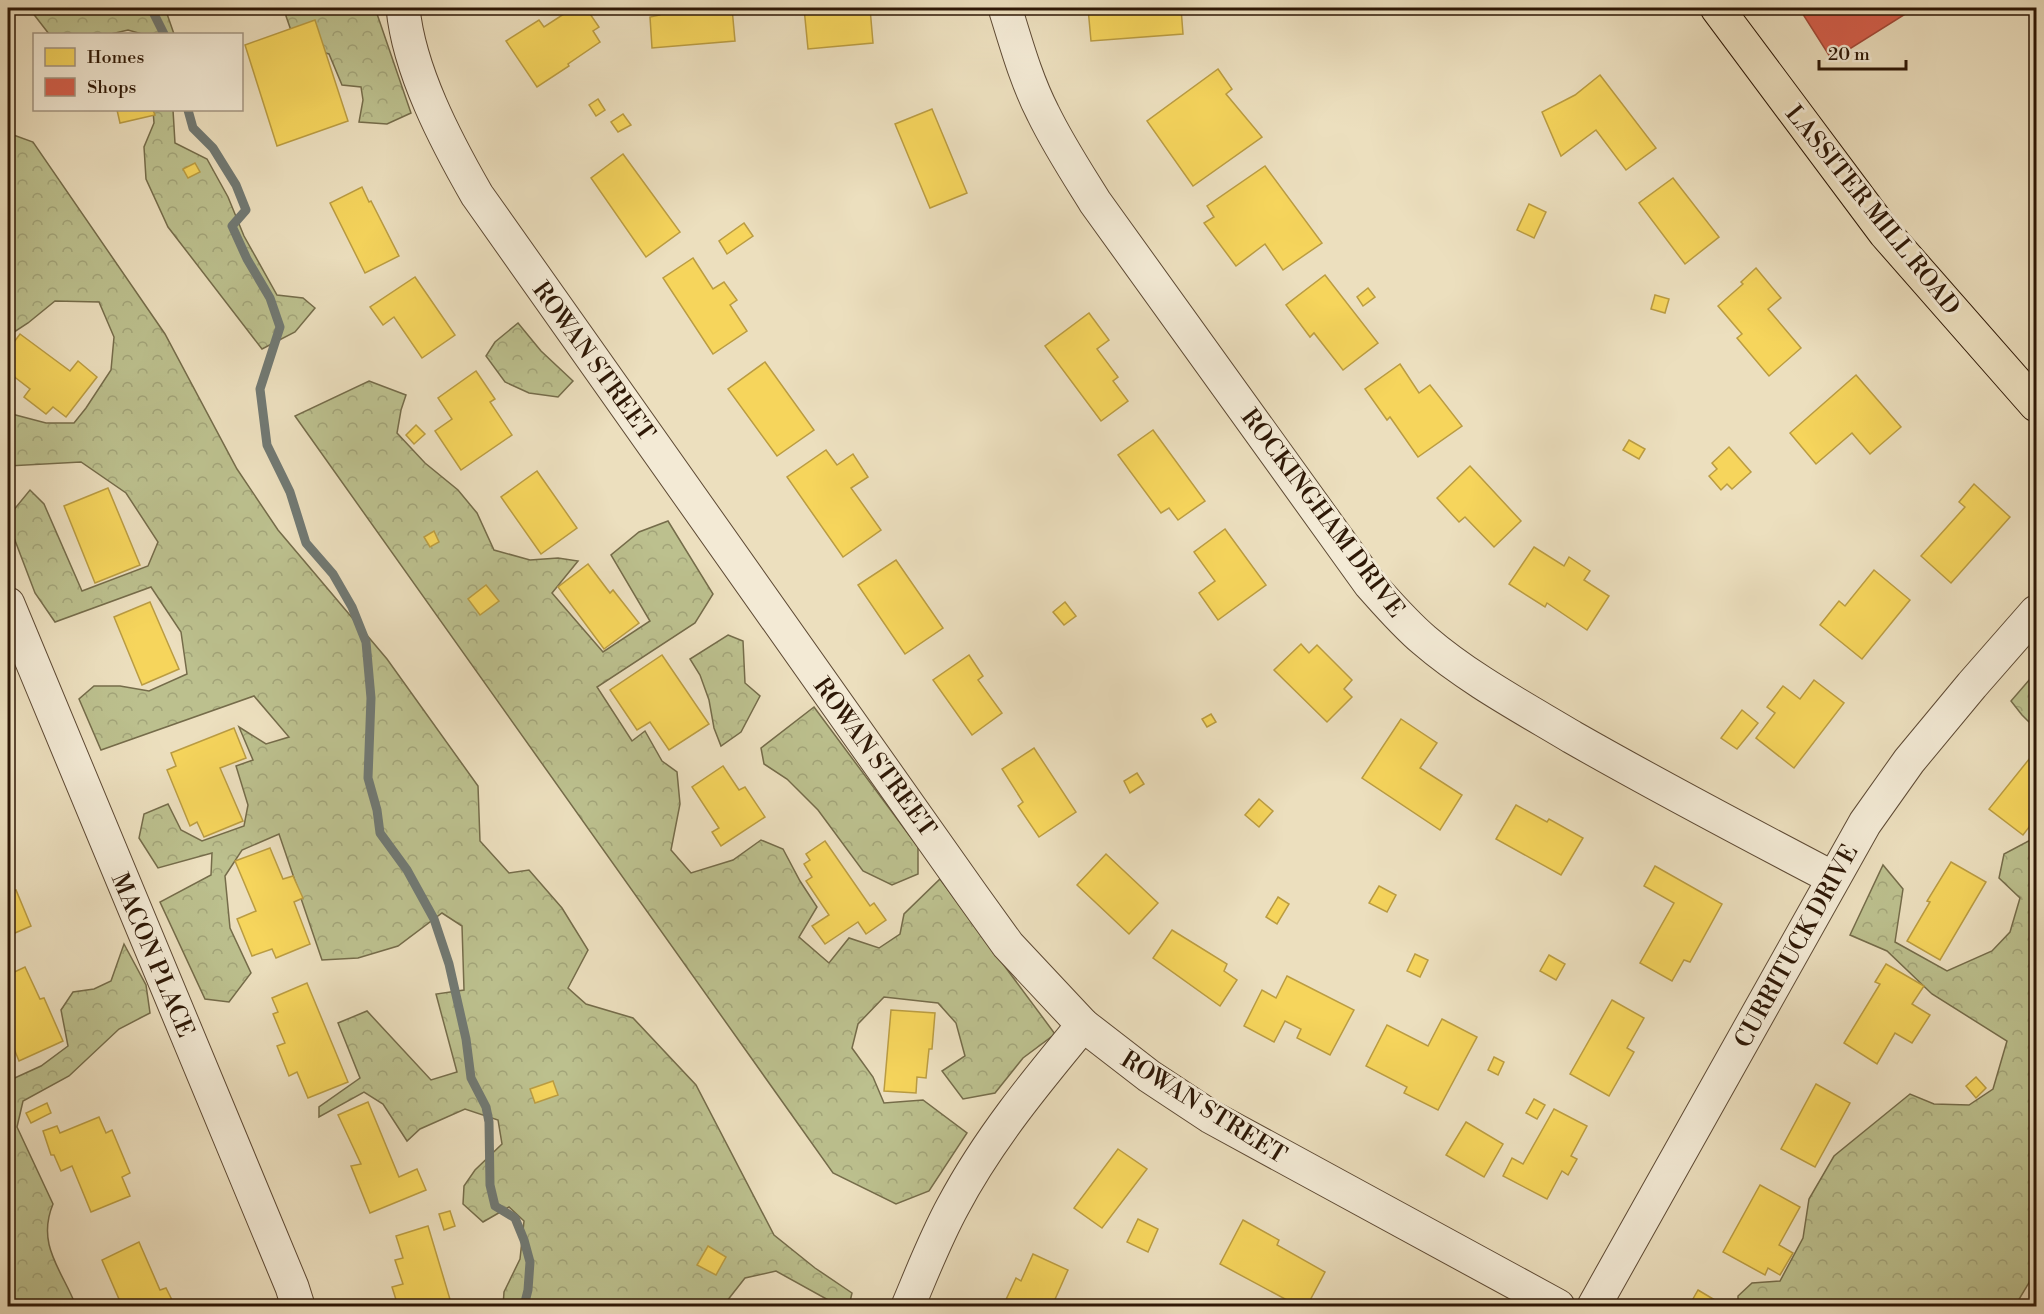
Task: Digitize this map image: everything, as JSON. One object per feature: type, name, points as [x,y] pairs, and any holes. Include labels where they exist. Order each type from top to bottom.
[{"type":"main road","name":"LASSITER MILL ROAD","points":[[1717,8],[1885,233],[2037,405]]},
{"type":"street","name":"ROWAN STREET","points":[[403,8],[414,57],[429,98],[450,148],[477,195],[1008,945],[1083,1025],[1149,1076],[1211,1117],[1558,1306]]},
{"type":"street","name":"ROCKINGHAM DRIVE","points":[[1005,8],[1027,76],[1042,112],[1095,202],[1370,584],[1401,617],[1424,640],[1463,670],[1537,716],[1701,808],[1833,878]]},
{"type":"street","name":"MACON PLACE","points":[[8,604],[288,1277],[298,1306]]},
{"type":"street","name":"CURRITUCK DRIVE","points":[[1594,1306],[1865,824],[1909,761],[2037,612]]},
{"type":"street","points":[[908,1306],[947,1217],[978,1163],[1028,1092],[1083,1025]]},
{"type":"green space","points":[[63,8],[165,8],[174,33],[138,33],[128,30],[115,33],[48,33],[32,12]]},
{"type":"green space","points":[[286,8],[375,8],[411,113],[387,124],[359,122],[363,100],[361,87],[342,85],[329,54],[296,45],[286,16]]},
{"type":"green space","points":[[153,111],[173,111],[175,143],[207,159],[228,197],[244,236],[277,295],[303,298],[315,308],[295,332],[262,349],[168,227],[146,179],[144,147],[154,123]]},
{"type":"green space","points":[[8,133],[33,142],[165,334],[237,469],[278,530],[387,659],[478,786],[480,841],[509,873],[529,870],[562,908],[588,950],[568,988],[586,1004],[633,1018],[696,1085],[774,1235],[815,1268],[852,1293],[849,1306],[839,1306],[776,1271],[745,1278],[723,1306],[503,1306],[504,1292],[520,1259],[524,1221],[509,1207],[483,1222],[463,1204],[464,1186],[475,1170],[502,1144],[498,1120],[465,1109],[420,1129],[407,1141],[383,1104],[364,1092],[319,1117],[319,1107],[360,1078],[338,1023],[367,1011],[431,1080],[457,1072],[436,994],[464,990],[462,926],[442,913],[398,946],[358,958],[322,960],[279,834],[242,850],[225,876],[230,928],[251,973],[229,1002],[205,999],[160,902],[211,875],[212,853],[158,868],[139,838],[144,814],[168,804],[181,830],[202,841],[244,826],[248,805],[236,766],[253,760],[239,727],[266,744],[289,737],[254,696],[101,750],[79,699],[94,686],[120,686],[149,691],[187,674],[181,632],[151,587],[55,622],[35,593],[8,522],[8,517],[30,490],[44,504],[82,591],[148,566],[158,542],[126,493],[81,462],[8,466],[8,413],[46,423],[74,423],[111,370],[114,337],[99,302],[55,301],[8,336]]},
{"type":"green space","points":[[518,323],[541,351],[573,381],[558,397],[529,393],[505,382],[486,356],[495,342]]},
{"type":"green space","points":[[369,381],[406,395],[397,433],[425,463],[458,490],[477,513],[494,550],[530,560],[558,558],[578,561],[552,593],[603,652],[650,621],[611,555],[639,532],[668,521],[713,594],[695,623],[597,687],[632,741],[645,731],[662,761],[677,772],[680,804],[671,850],[691,873],[733,860],[761,840],[783,849],[817,907],[799,937],[829,963],[849,938],[879,948],[900,934],[904,914],[940,879],[1055,1034],[1023,1058],[995,1093],[963,1099],[942,1071],[965,1056],[956,1023],[938,1003],[884,997],[858,1024],[852,1048],[873,1077],[884,1103],[923,1100],[967,1133],[929,1191],[896,1204],[833,1173],[295,416]]},
{"type":"green space","points":[[728,635],[743,641],[745,683],[760,696],[741,732],[721,746],[714,728],[709,700],[700,675],[690,659]]},
{"type":"green space","points":[[2036,672],[2036,729],[2011,701]]},
{"type":"green space","points":[[814,707],[918,847],[918,874],[892,885],[863,871],[818,810],[787,779],[764,764],[761,748]]},
{"type":"green space","points":[[2036,837],[2036,1271],[2015,1306],[1738,1306],[1738,1296],[1752,1283],[1780,1281],[1803,1238],[1809,1199],[1834,1156],[1910,1094],[1934,1104],[1969,1105],[1993,1089],[2007,1041],[1932,994],[1887,951],[1850,935],[1883,865],[1903,889],[1895,942],[1947,971],[1992,951],[2010,932],[2020,898],[1999,878],[2004,854]]},
{"type":"green space","points":[[124,944],[146,985],[150,1013],[119,1029],[69,1076],[23,1101],[17,1127],[53,1204],[47,1232],[49,1245],[76,1306],[8,1306],[8,1081],[41,1066],[68,1046],[61,1010],[73,992],[94,989],[111,981]]},
{"type":"building: Homes","points":[[573,8],[586,8],[599,27],[593,31],[600,42],[537,87],[506,41],[539,20],[544,27]]},
{"type":"building: Homes","points":[[732,8],[735,41],[652,48],[650,17],[660,15],[659,9]]},
{"type":"building: Homes","points":[[804,8],[870,8],[873,43],[808,49]]},
{"type":"building: Homes","points":[[1088,8],[1181,8],[1183,34],[1091,41]]},
{"type":"building: Homes","points":[[315,20],[348,121],[277,146],[245,45]]},
{"type":"building: Homes","points":[[1218,69],[1232,89],[1226,94],[1262,137],[1193,186],[1147,121]]},
{"type":"building: Homes","points":[[1600,75],[1656,148],[1626,170],[1596,130],[1561,156],[1542,112],[1575,95]]},
{"type":"building: Homes","points":[[598,99],[605,110],[596,116],[589,105]]},
{"type":"building: Homes","points":[[932,109],[967,193],[930,208],[895,124]]},
{"type":"building: Homes","points":[[117,111],[153,111],[155,115],[120,123]]},
{"type":"building: Homes","points":[[623,114],[631,125],[618,132],[611,122]]},
{"type":"building: Homes","points":[[623,154],[680,232],[646,257],[591,178]]},
{"type":"building: Homes","points":[[195,163],[200,172],[188,178],[183,169]]},
{"type":"building: Homes","points":[[1265,166],[1322,243],[1283,270],[1265,244],[1236,266],[1204,223],[1214,217],[1207,206]]},
{"type":"building: Homes","points":[[1673,178],[1719,237],[1685,264],[1639,203]]},
{"type":"building: Homes","points":[[362,187],[399,256],[365,273],[330,203]]},
{"type":"building: Homes","points":[[1529,204],[1546,212],[1534,238],[1517,230]]},
{"type":"building: Homes","points":[[744,223],[753,236],[727,254],[719,241]]},
{"type":"building: Homes","points":[[693,258],[713,289],[724,282],[737,300],[730,305],[747,331],[713,354],[663,278]]},
{"type":"building: Homes","points":[[1756,268],[1781,298],[1768,309],[1801,348],[1769,376],[1737,338],[1742,334],[1718,306],[1743,284],[1741,282]]},
{"type":"building: Homes","points":[[1325,275],[1378,343],[1343,370],[1314,333],[1310,337],[1286,305]]},
{"type":"building: Homes","points":[[415,277],[455,335],[422,358],[394,317],[383,325],[370,307]]},
{"type":"building: Homes","points":[[1368,288],[1375,297],[1363,306],[1357,297]]},
{"type":"building: Homes","points":[[1655,295],[1669,299],[1665,313],[1651,309]]},
{"type":"building: Homes","points":[[1089,313],[1109,340],[1097,349],[1118,377],[1113,381],[1128,401],[1101,421],[1045,346]]},
{"type":"building: Homes","points":[[20,334],[70,371],[78,361],[97,377],[66,417],[53,407],[46,414],[24,397],[30,389],[8,372],[8,350]]},
{"type":"building: Homes","points":[[765,362],[814,430],[777,456],[728,389]]},
{"type":"building: Homes","points":[[1400,364],[1419,393],[1430,385],[1462,426],[1418,457],[1390,417],[1387,420],[1365,389]]},
{"type":"building: Homes","points":[[476,371],[495,399],[490,402],[512,435],[461,470],[435,431],[452,419],[438,398]]},
{"type":"building: Homes","points":[[1856,375],[1901,427],[1870,454],[1852,433],[1816,464],[1790,433]]},
{"type":"building: Homes","points":[[416,425],[425,434],[414,444],[406,435]]},
{"type":"building: Homes","points":[[1153,430],[1205,501],[1178,520],[1169,508],[1161,513],[1118,455]]},
{"type":"building: Homes","points":[[1629,440],[1645,449],[1639,459],[1623,450]]},
{"type":"building: Homes","points":[[1729,447],[1751,472],[1732,489],[1727,484],[1721,490],[1709,476],[1717,469],[1712,463]]},
{"type":"building: Homes","points":[[826,450],[837,465],[853,454],[868,477],[851,488],[881,530],[843,557],[787,477]]},
{"type":"building: Homes","points":[[1470,466],[1521,521],[1494,547],[1465,517],[1459,522],[1437,498]]},
{"type":"building: Homes","points":[[537,471],[577,528],[541,554],[501,497]]},
{"type":"building: Homes","points":[[1974,484],[2010,517],[1951,583],[1921,556],[1965,507],[1959,502]]},
{"type":"building: Homes","points":[[108,488],[140,565],[95,583],[64,506]]},
{"type":"building: Homes","points":[[1225,529],[1266,585],[1218,620],[1199,593],[1215,581],[1194,552]]},
{"type":"building: Homes","points":[[434,531],[439,542],[430,547],[424,537]]},
{"type":"building: Homes","points":[[1534,547],[1564,566],[1569,557],[1590,571],[1584,580],[1609,596],[1587,630],[1547,603],[1545,607],[1509,584]]},
{"type":"building: Homes","points":[[896,560],[943,628],[905,654],[858,585]]},
{"type":"building: Homes","points":[[588,564],[610,593],[613,590],[639,623],[604,649],[558,587]]},
{"type":"building: Homes","points":[[1874,570],[1910,600],[1862,659],[1820,625],[1839,601],[1845,606]]},
{"type":"building: Homes","points":[[486,585],[499,601],[480,615],[468,599]]},
{"type":"building: Homes","points":[[150,602],[179,669],[142,685],[114,617]]},
{"type":"building: Homes","points":[[1065,602],[1076,616],[1064,625],[1053,612]]},
{"type":"building: Homes","points":[[1301,644],[1309,653],[1317,645],[1352,680],[1344,689],[1352,697],[1327,722],[1274,670]]},
{"type":"building: Homes","points":[[662,655],[709,724],[669,750],[650,722],[637,730],[610,690]]},
{"type":"building: Homes","points":[[969,655],[983,676],[978,680],[1002,713],[972,735],[933,680]]},
{"type":"building: Homes","points":[[1814,680],[1844,703],[1794,768],[1756,738],[1775,713],[1767,707],[1783,686],[1800,699]]},
{"type":"building: Homes","points":[[1742,710],[1758,723],[1737,749],[1721,738]]},
{"type":"building: Homes","points":[[1211,714],[1216,722],[1207,727],[1202,719]]},
{"type":"building: Homes","points":[[1401,719],[1437,743],[1420,768],[1462,795],[1440,830],[1362,778]]},
{"type":"building: Homes","points":[[234,728],[246,758],[220,768],[243,821],[204,837],[197,822],[190,826],[167,770],[176,766],[171,753]]},
{"type":"building: Homes","points":[[1034,748],[1076,812],[1039,837],[1018,806],[1023,802],[1002,769]]},
{"type":"building: Homes","points":[[2034,753],[2036,755],[2036,818],[2023,835],[1989,809]]},
{"type":"building: Homes","points":[[723,766],[739,790],[745,787],[765,817],[721,846],[712,832],[719,828],[692,787]]},
{"type":"building: Homes","points":[[1137,773],[1144,784],[1130,793],[1124,781]]},
{"type":"building: Homes","points":[[1259,799],[1273,811],[1259,827],[1245,815]]},
{"type":"building: Homes","points":[[1516,805],[1547,822],[1549,819],[1583,838],[1561,875],[1496,839]]},
{"type":"building: Homes","points":[[825,841],[870,906],[874,903],[886,920],[866,934],[858,922],[825,944],[812,926],[829,915],[806,881],[812,877],[804,864],[810,860],[806,854]]},
{"type":"building: Homes","points":[[270,848],[283,879],[293,876],[303,898],[294,902],[310,944],[276,958],[272,949],[252,956],[237,919],[256,911],[235,861]]},
{"type":"building: Homes","points":[[1106,854],[1158,903],[1129,934],[1077,885]]},
{"type":"building: Homes","points":[[1951,862],[1986,882],[1940,960],[1907,941],[1930,902],[1927,901]]},
{"type":"building: Homes","points":[[1655,866],[1722,904],[1690,962],[1684,960],[1672,981],[1640,963],[1674,903],[1644,886]]},
{"type":"building: Homes","points":[[8,881],[12,891],[16,890],[31,926],[8,936]]},
{"type":"building: Homes","points":[[1379,886],[1396,895],[1387,912],[1369,903]]},
{"type":"building: Homes","points":[[1278,897],[1289,904],[1277,924],[1266,917]]},
{"type":"building: Homes","points":[[1172,930],[1227,964],[1224,971],[1237,980],[1220,1006],[1153,958]]},
{"type":"building: Homes","points":[[1415,954],[1428,960],[1420,977],[1407,971]]},
{"type":"building: Homes","points":[[1549,955],[1565,964],[1556,980],[1540,971]]},
{"type":"building: Homes","points":[[1886,964],[1924,986],[1912,1004],[1930,1015],[1912,1043],[1895,1033],[1877,1064],[1844,1043],[1880,984],[1875,982]]},
{"type":"building: Homes","points":[[25,967],[40,999],[44,998],[63,1041],[19,1061],[8,1034],[8,975]]},
{"type":"building: Homes","points":[[1287,976],[1354,1010],[1330,1055],[1297,1038],[1301,1029],[1285,1021],[1274,1042],[1244,1026],[1262,990],[1276,998]]},
{"type":"building: Homes","points":[[307,983],[348,1082],[308,1098],[297,1072],[289,1076],[277,1046],[285,1043],[273,1014],[278,1012],[272,998]]},
{"type":"building: Homes","points":[[1612,1000],[1644,1018],[1627,1048],[1634,1052],[1609,1096],[1570,1074]]},
{"type":"building: Homes","points":[[891,1010],[935,1013],[932,1049],[929,1049],[926,1078],[917,1077],[916,1093],[884,1091]]},
{"type":"building: Homes","points":[[1442,1019],[1477,1037],[1438,1110],[1404,1093],[1407,1087],[1366,1066],[1387,1025],[1428,1046]]},
{"type":"building: Homes","points":[[1494,1057],[1504,1062],[1498,1075],[1488,1070]]},
{"type":"building: Homes","points":[[1976,1077],[1986,1088],[1976,1098],[1966,1086]]},
{"type":"building: Homes","points":[[553,1081],[558,1095],[535,1103],[530,1089]]},
{"type":"building: Homes","points":[[1816,1084],[1850,1103],[1815,1167],[1781,1149]]},
{"type":"building: Homes","points":[[1534,1099],[1545,1105],[1537,1119],[1526,1113]]},
{"type":"building: Homes","points":[[368,1102],[399,1177],[417,1169],[426,1190],[370,1213],[351,1166],[361,1164],[338,1115]]},
{"type":"building: Homes","points":[[47,1103],[51,1113],[31,1123],[26,1113]]},
{"type":"building: Homes","points":[[1554,1109],[1587,1126],[1571,1156],[1577,1159],[1568,1175],[1562,1171],[1547,1199],[1503,1176],[1512,1158],[1523,1164]]},
{"type":"building: Homes","points":[[99,1117],[106,1133],[112,1130],[130,1173],[122,1177],[130,1196],[91,1212],[72,1166],[61,1171],[54,1155],[51,1155],[43,1131],[57,1126],[60,1133]]},
{"type":"building: Homes","points":[[1466,1122],[1503,1144],[1484,1177],[1446,1155]]},
{"type":"building: Homes","points":[[1118,1149],[1147,1169],[1102,1228],[1074,1208]]},
{"type":"building: Homes","points":[[1760,1185],[1800,1207],[1779,1245],[1793,1253],[1780,1275],[1768,1268],[1765,1275],[1723,1252]]},
{"type":"building: Homes","points":[[450,1211],[455,1226],[444,1230],[439,1214]]},
{"type":"building: Homes","points":[[1138,1219],[1158,1229],[1148,1252],[1127,1242]]},
{"type":"building: Homes","points":[[1243,1220],[1279,1240],[1277,1245],[1325,1272],[1307,1306],[1298,1306],[1220,1264]]},
{"type":"building: Homes","points":[[428,1226],[452,1306],[398,1306],[392,1287],[403,1284],[395,1260],[403,1258],[396,1236]]},
{"type":"building: Homes","points":[[139,1242],[160,1290],[166,1288],[175,1306],[122,1306],[102,1260]]},
{"type":"building: Homes","points":[[708,1246],[726,1257],[716,1275],[697,1265]]},
{"type":"building: Homes","points":[[1033,1254],[1068,1270],[1052,1306],[1003,1306],[1016,1278],[1021,1281]]},
{"type":"building: Homes","points":[[1698,1290],[1725,1306],[1689,1306]]},
{"type":"building: Shops","points":[[1799,8],[1915,8],[1832,60]]},
{"type":"waterway","points":[[151,8],[164,33]]},
{"type":"waterway","points":[[188,111],[193,128],[213,148],[236,185],[246,210],[232,226],[247,259],[270,298],[280,327],[260,389],[267,445],[290,492],[306,543],[333,574],[352,607],[366,642],[371,698],[368,778],[377,810],[380,833],[407,870],[434,919],[449,964],[466,1039],[471,1078],[486,1107],[489,1122],[490,1185],[495,1206],[515,1218],[530,1262],[528,1290],[524,1306]]}]
